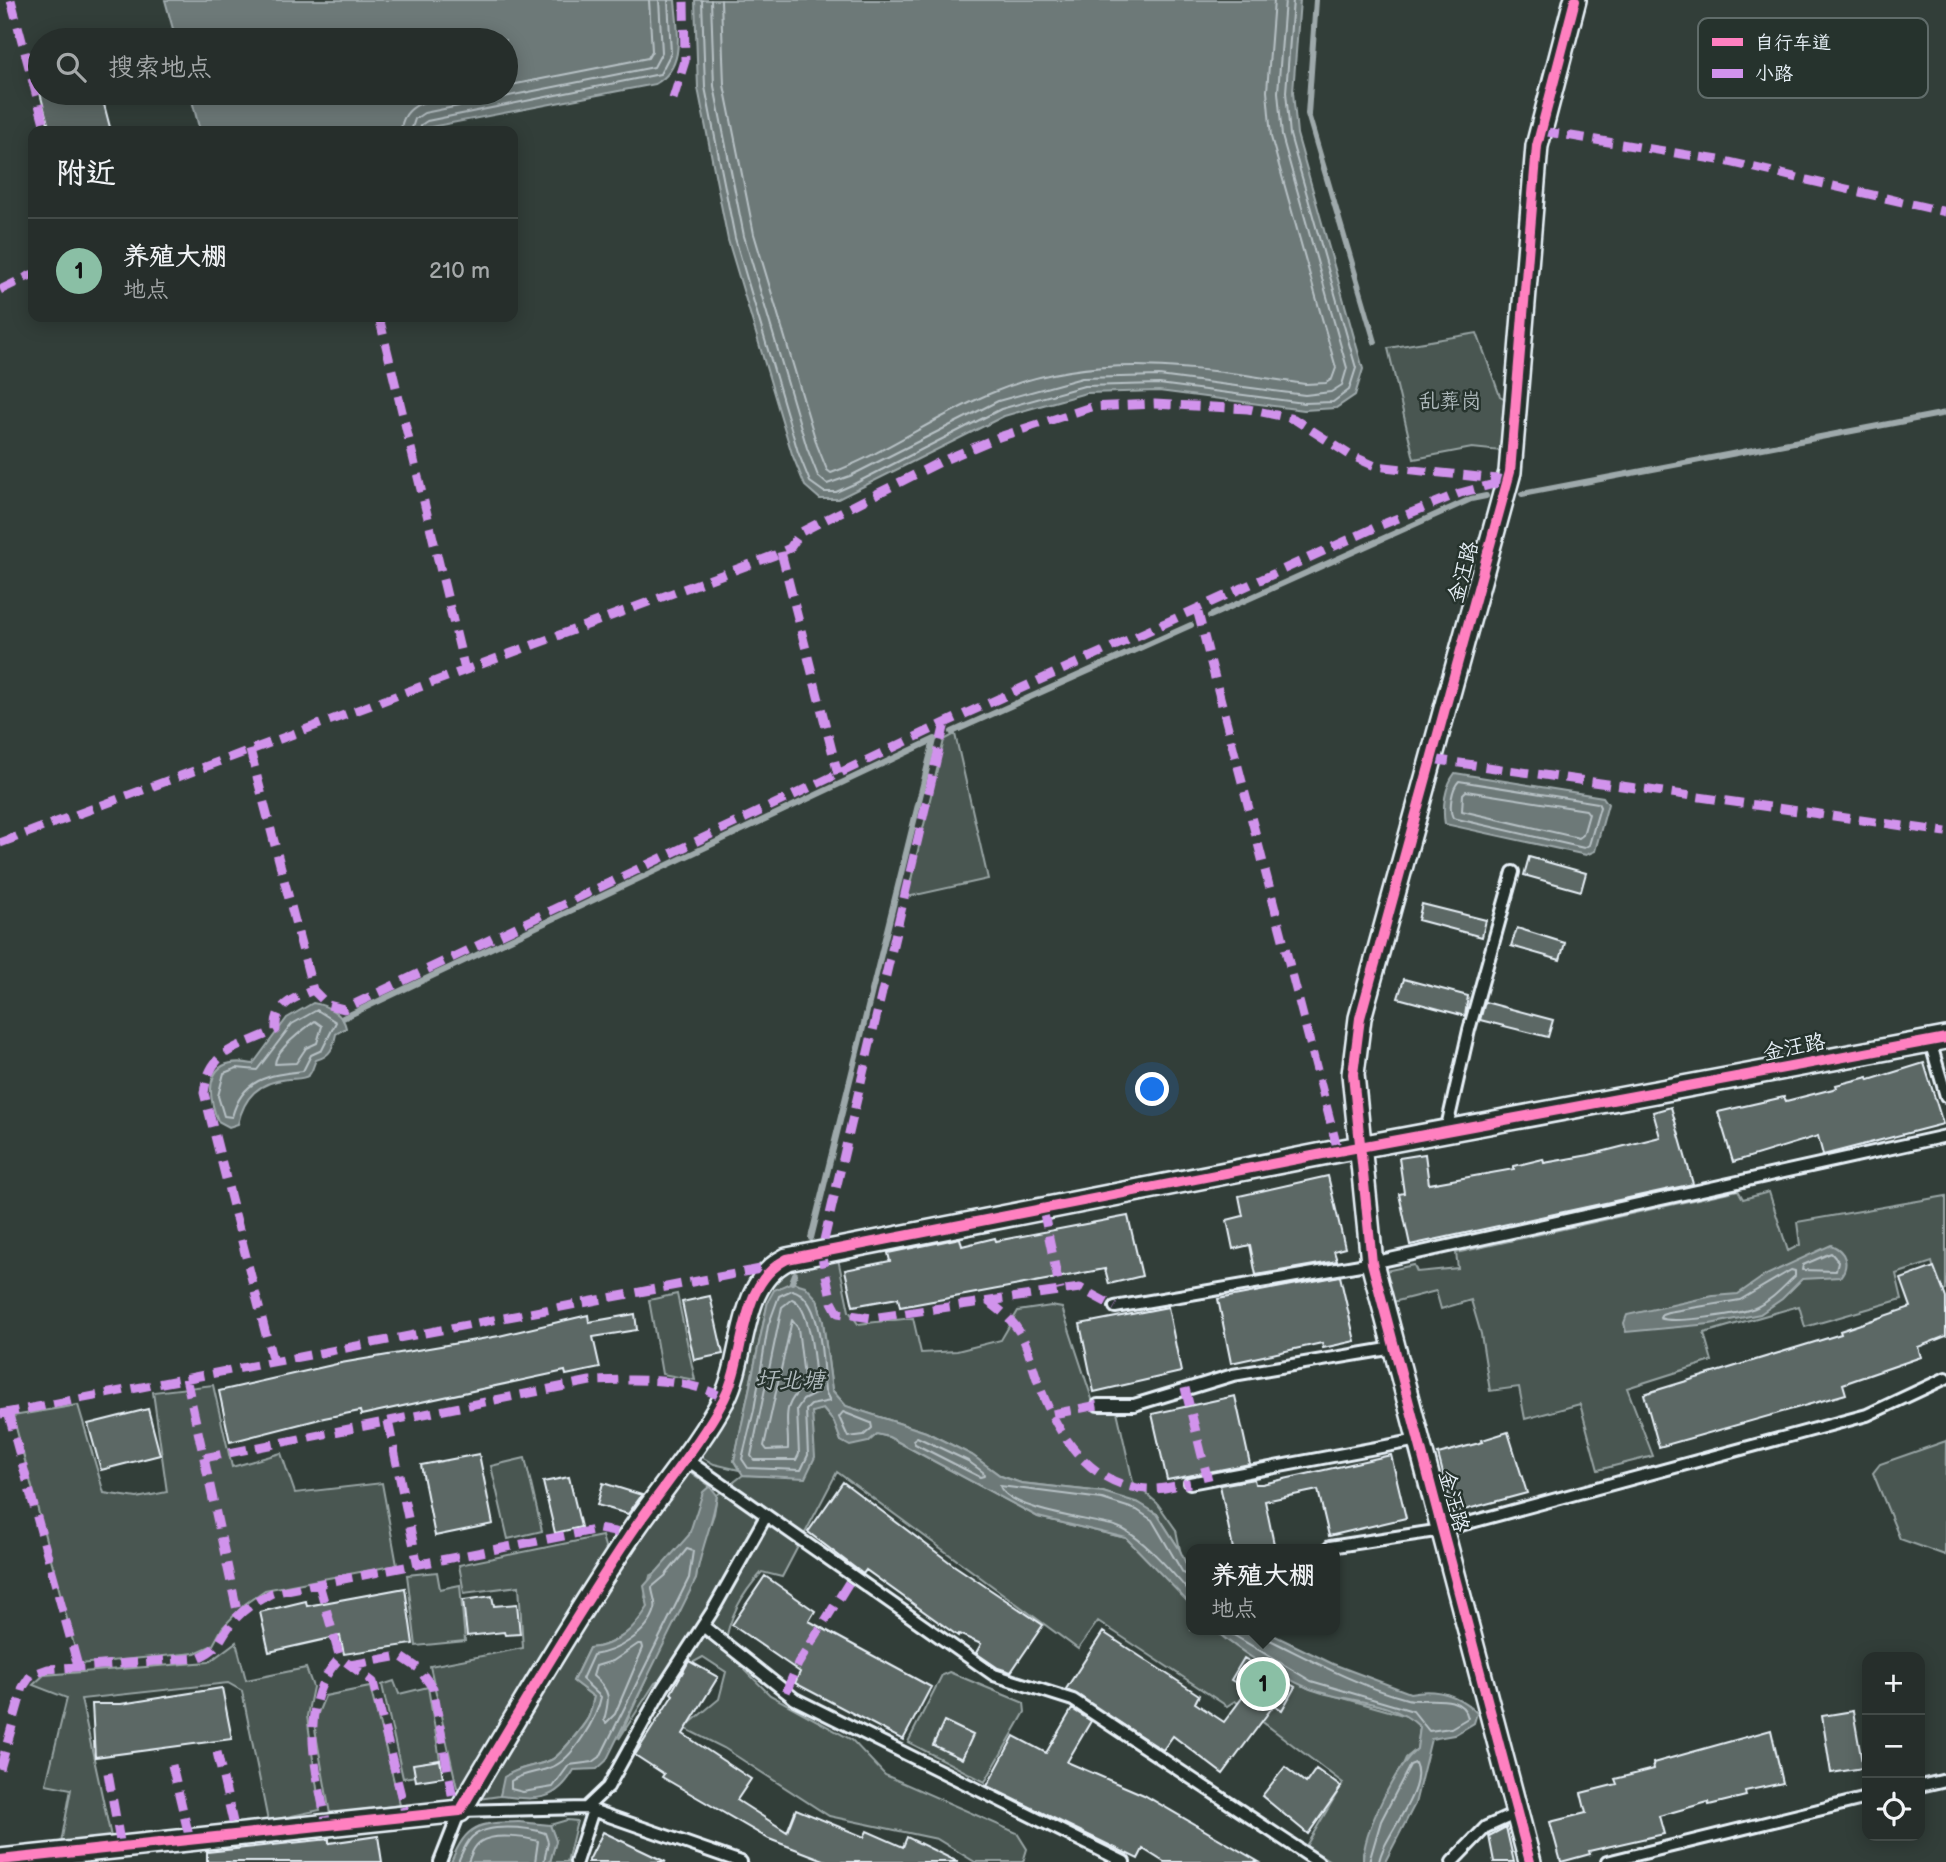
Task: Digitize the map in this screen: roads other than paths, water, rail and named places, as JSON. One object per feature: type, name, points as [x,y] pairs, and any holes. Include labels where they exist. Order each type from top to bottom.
[{"type":"street","name":"金汪路","points":[[1530,1862],[1372,1263],[1353,1074],[1360,1017],[1510,472],[1537,146],[1575,0]]},
{"type":"street","name":"金汪路","points":[[1360,1147],[1938,1040]]},
{"type":"street","points":[[0,1860],[460,1811],[553,1655],[724,1398],[736,1366],[752,1302],[764,1275],[771,1267],[787,1259],[1360,1147]]},
{"type":"lane","points":[[1446,1131],[1469,1030],[1513,872]]},
{"type":"lane","points":[[1938,1040],[1946,1096]]},
{"type":"lane","points":[[1115,1307],[1372,1263],[1946,1136]]},
{"type":"lane","points":[[1098,1405],[1134,1405],[1233,1375],[1268,1372],[1394,1348]]},
{"type":"lane","points":[[1340,1545],[1442,1530],[1867,1415],[1946,1378]]},
{"type":"lane","points":[[1190,1483],[1418,1440]]},
{"type":"lane","points":[[683,1457],[994,1675],[1073,1700],[1318,1862]]},
{"type":"lane","points":[[576,1862],[589,1809],[608,1787],[662,1689],[703,1626],[766,1516]]},
{"type":"lane","points":[[703,1626],[796,1699],[1124,1862]]},
{"type":"lane","points":[[1925,1785],[1946,1780]]},
{"type":"lane","points":[[1606,1862],[1862,1799]]},
{"type":"lane","points":[[440,1862],[460,1811],[589,1809],[741,1862]]},
{"type":"lane","points":[[1452,1862],[1486,1827],[1517,1813]]},
{"type":"water","points":[[165,0],[675,0],[678,47],[672,68],[655,84],[436,126],[199,126],[193,105],[518,105],[518,28],[173,28]]},
{"type":"water","points":[[695,0],[1300,0],[1293,92],[1297,134],[1363,369],[1355,395],[1336,408],[1304,410],[1159,391],[1086,393],[1004,416],[838,499],[820,499],[805,486],[792,454],[728,240],[698,88]]},
{"type":"water","points":[[1455,773],[1603,797],[1608,804],[1595,851],[1586,855],[1445,824],[1445,797]]},
{"type":"water","points":[[313,1003],[334,1011],[345,1023],[346,1028],[336,1034],[328,1054],[316,1060],[307,1077],[277,1081],[254,1092],[244,1106],[238,1124],[229,1127],[218,1121],[211,1085],[219,1069],[238,1062],[253,1064],[287,1018]]},
{"type":"water","points":[[1831,1245],[1840,1251],[1845,1259],[1845,1268],[1840,1277],[1802,1279],[1782,1299],[1760,1314],[1710,1324],[1626,1332],[1624,1323],[1627,1315],[1713,1296],[1738,1294],[1764,1276]]},
{"type":"water","name":"圩北塘","points":[[792,1282],[805,1286],[817,1299],[823,1322],[832,1390],[846,1406],[926,1432],[972,1455],[1001,1476],[1021,1483],[1103,1492],[1139,1503],[1157,1514],[1186,1564],[1186,1600],[1126,1538],[1038,1517],[889,1437],[877,1434],[868,1442],[850,1446],[841,1441],[834,1422],[823,1409],[812,1412],[815,1457],[805,1478],[743,1475],[734,1461],[768,1301],[774,1290]]},
{"type":"water","points":[[710,1486],[717,1495],[696,1579],[606,1761],[597,1769],[574,1770],[559,1789],[543,1797],[500,1796],[504,1777],[555,1758],[585,1722],[594,1697],[573,1681],[589,1648],[616,1640],[630,1630],[648,1607],[644,1586],[689,1535],[703,1492]]},
{"type":"water","points":[[1221,1635],[1273,1635],[1333,1664],[1410,1693],[1429,1691],[1454,1697],[1477,1713],[1474,1723],[1454,1735],[1431,1739],[1415,1804],[1385,1862],[1363,1862],[1364,1849],[1374,1818],[1390,1785],[1417,1749],[1420,1727],[1395,1711],[1381,1706],[1308,1688],[1271,1669]]},
{"type":"water","points":[[494,1823],[550,1825],[556,1841],[550,1862],[451,1862],[469,1832]]},
{"type":"waterway","points":[[1316,0],[1308,114],[1375,342]]},
{"type":"waterway","points":[[1522,494],[1946,413]]},
{"type":"waterway","points":[[1210,616],[1471,499],[1486,496]]},
{"type":"waterway","points":[[952,732],[1191,625]]},
{"type":"waterway","points":[[343,1018],[935,739]]},
{"type":"waterway","points":[[811,1238],[934,740]]},
{"type":"waterway","points":[[792,1282],[795,1274]]},
{"type":"place","name":"养殖大棚","points":[[1263,1684]]},
{"type":"park label","name":"乱葬岗","points":[[1450,401]]}]
